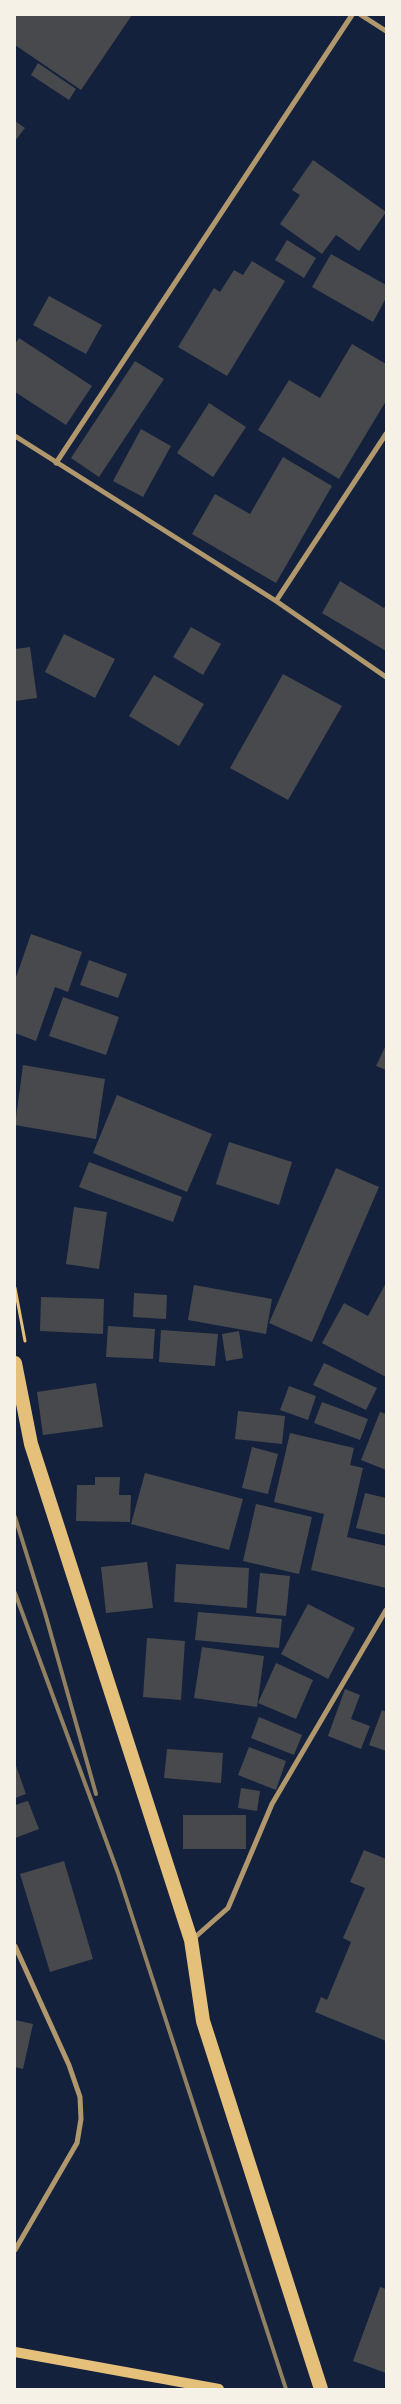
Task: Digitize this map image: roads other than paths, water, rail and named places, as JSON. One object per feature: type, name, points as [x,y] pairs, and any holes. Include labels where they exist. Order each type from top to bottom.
[{"type":"highway","points":[[15,1363],[31,1444],[191,1940],[203,2021],[321,2389]]},
{"type":"main road","points":[[15,2352],[219,2389]]},
{"type":"street","points":[[56,463],[352,15]]},
{"type":"street","points":[[361,15],[386,31]]},
{"type":"street","points":[[276,602],[386,434]]},
{"type":"street","points":[[15,436],[276,602],[386,677]]},
{"type":"street","points":[[191,1940],[228,1908],[272,1804],[386,1610]]},
{"type":"street","points":[[15,1946],[70,2065],[80,2097],[81,2119],[77,2143],[15,2250]]},
{"type":"railway","points":[[15,1517],[45,1613],[96,1794]]},
{"type":"railway","points":[[15,1593],[118,1873],[286,2389]]}]
